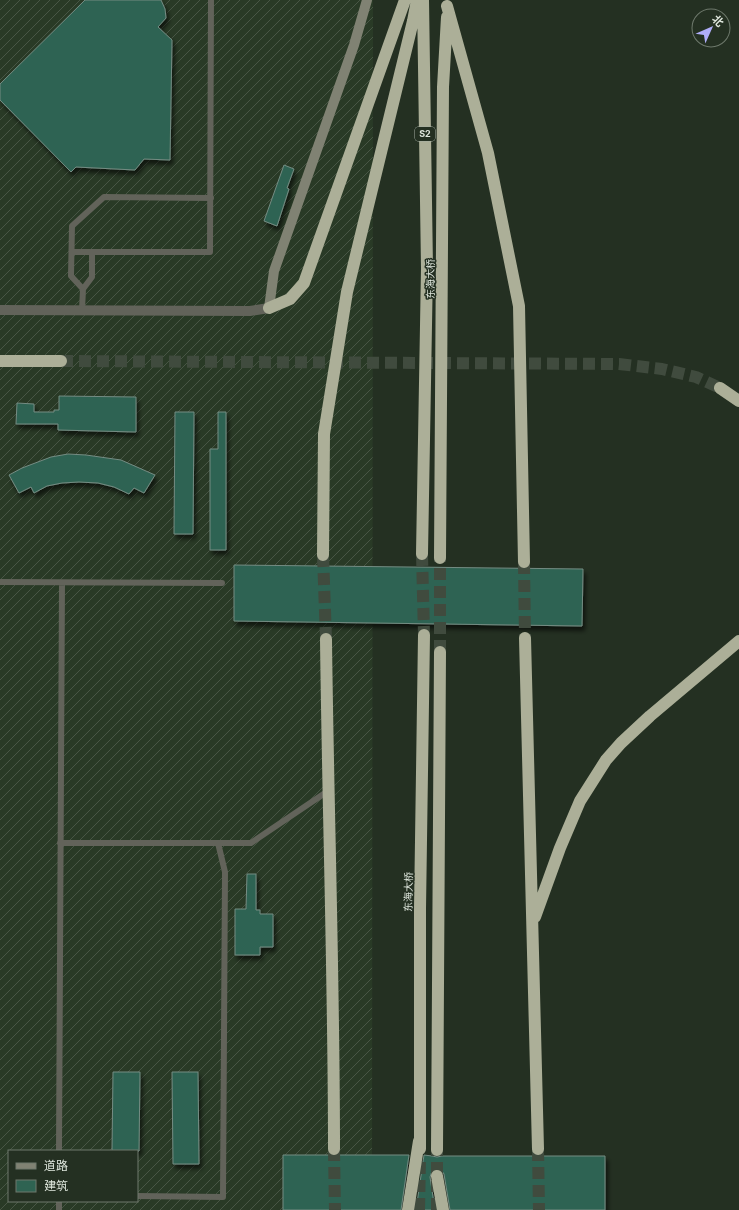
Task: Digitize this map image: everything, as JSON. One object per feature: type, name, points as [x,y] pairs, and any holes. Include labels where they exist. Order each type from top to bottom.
[{"type":"highway","points":[[269,308],[290,299],[304,283],[405,0]]},
{"type":"highway","points":[[323,555],[324,434],[347,292],[401,74],[417,0]]},
{"type":"highway","name":"东海大桥","points":[[422,554],[428,268],[423,0]]},
{"type":"highway","points":[[447,3],[488,153],[518,306],[524,562]]},
{"type":"highway","name":"东海大桥","points":[[440,558],[443,95],[447,3]]},
{"type":"highway","points":[[0,361],[62,361]]},
{"type":"highway","points":[[720,388],[739,401]]},
{"type":"highway","name":"东海大桥","points":[[420,1149],[420,909],[424,635]]},
{"type":"highway","points":[[525,638],[538,1149]]},
{"type":"highway","points":[[326,640],[334,1050],[334,1149]]},
{"type":"highway","points":[[533,924],[560,848],[580,801],[606,760],[621,743],[650,716],[739,641]]},
{"type":"highway","points":[[438,1150],[440,652]]},
{"type":"highway","points":[[408,1210],[420,1134]]},
{"type":"highway","points":[[437,1176],[443,1210]]},
{"type":"main road","points":[[269,308],[274,271],[354,45],[367,0]]},
{"type":"street","points":[[0,310],[250,311],[269,308]]},
{"type":"lane","points":[[72,252],[210,252],[211,0]]},
{"type":"lane","points":[[83,289],[71,276],[72,226],[104,197],[211,198]]},
{"type":"lane","points":[[82,310],[83,289],[92,277],[92,252]]},
{"type":"lane","points":[[0,582],[222,583]]},
{"type":"lane","points":[[59,1150],[62,583]]},
{"type":"lane","points":[[60,843],[251,843],[328,791]]},
{"type":"lane","points":[[138,1196],[223,1197],[225,872],[218,843]]},
{"type":"shaded area","points":[[0,0],[373,0],[372,1210],[0,1210]]},
{"type":"building","points":[[85,0],[161,0],[165,9],[166,18],[158,27],[172,40],[170,160],[144,159],[135,170],[76,167],[71,172],[0,100],[0,84]]},
{"type":"building","points":[[284,165],[294,169],[287,188],[289,189],[277,226],[264,221]]},
{"type":"building","points":[[59,396],[136,397],[136,432],[58,430],[58,424],[16,424],[17,403],[34,404],[34,412],[54,412],[54,410],[59,410]]},
{"type":"building","points":[[175,412],[194,412],[193,534],[174,534]]},
{"type":"building","points":[[218,412],[226,412],[226,550],[210,550],[210,449],[218,449]]},
{"type":"building","points":[[68,454],[121,460],[155,475],[144,493],[134,488],[129,494],[114,487],[98,483],[79,482],[47,486],[34,493],[31,487],[19,493],[9,475],[22,468],[51,457]]},
{"type":"building","points":[[234,565],[583,569],[582,626],[234,621]]},
{"type":"building","points":[[247,874],[256,874],[256,910],[260,910],[260,914],[273,914],[273,947],[260,947],[260,955],[235,955],[235,909],[246,909]]},
{"type":"building","points":[[113,1072],[140,1072],[139,1151],[112,1150]]},
{"type":"building","points":[[172,1072],[198,1072],[199,1164],[173,1164]]},
{"type":"building","points":[[283,1155],[409,1155],[401,1210],[283,1210]]},
{"type":"building","points":[[424,1155],[437,1157],[605,1156],[605,1210],[450,1210],[444,1174],[442,1171],[436,1169],[432,1171],[430,1177],[435,1210],[416,1210]]},
{"type":"tunnel","points":[[61,361],[619,364],[662,369],[696,377],[720,388]]},
{"type":"tunnel","points":[[422,554],[424,635]]},
{"type":"tunnel","points":[[323,555],[326,639]]},
{"type":"tunnel","points":[[440,558],[440,652]]},
{"type":"tunnel","points":[[524,562],[525,638]]},
{"type":"tunnel","points":[[334,1149],[335,1210]]},
{"type":"tunnel","points":[[538,1149],[539,1210]]},
{"type":"tunnel","points":[[437,1150],[437,1210]]},
{"type":"tunnel","points":[[419,1210],[420,1158]]}]
